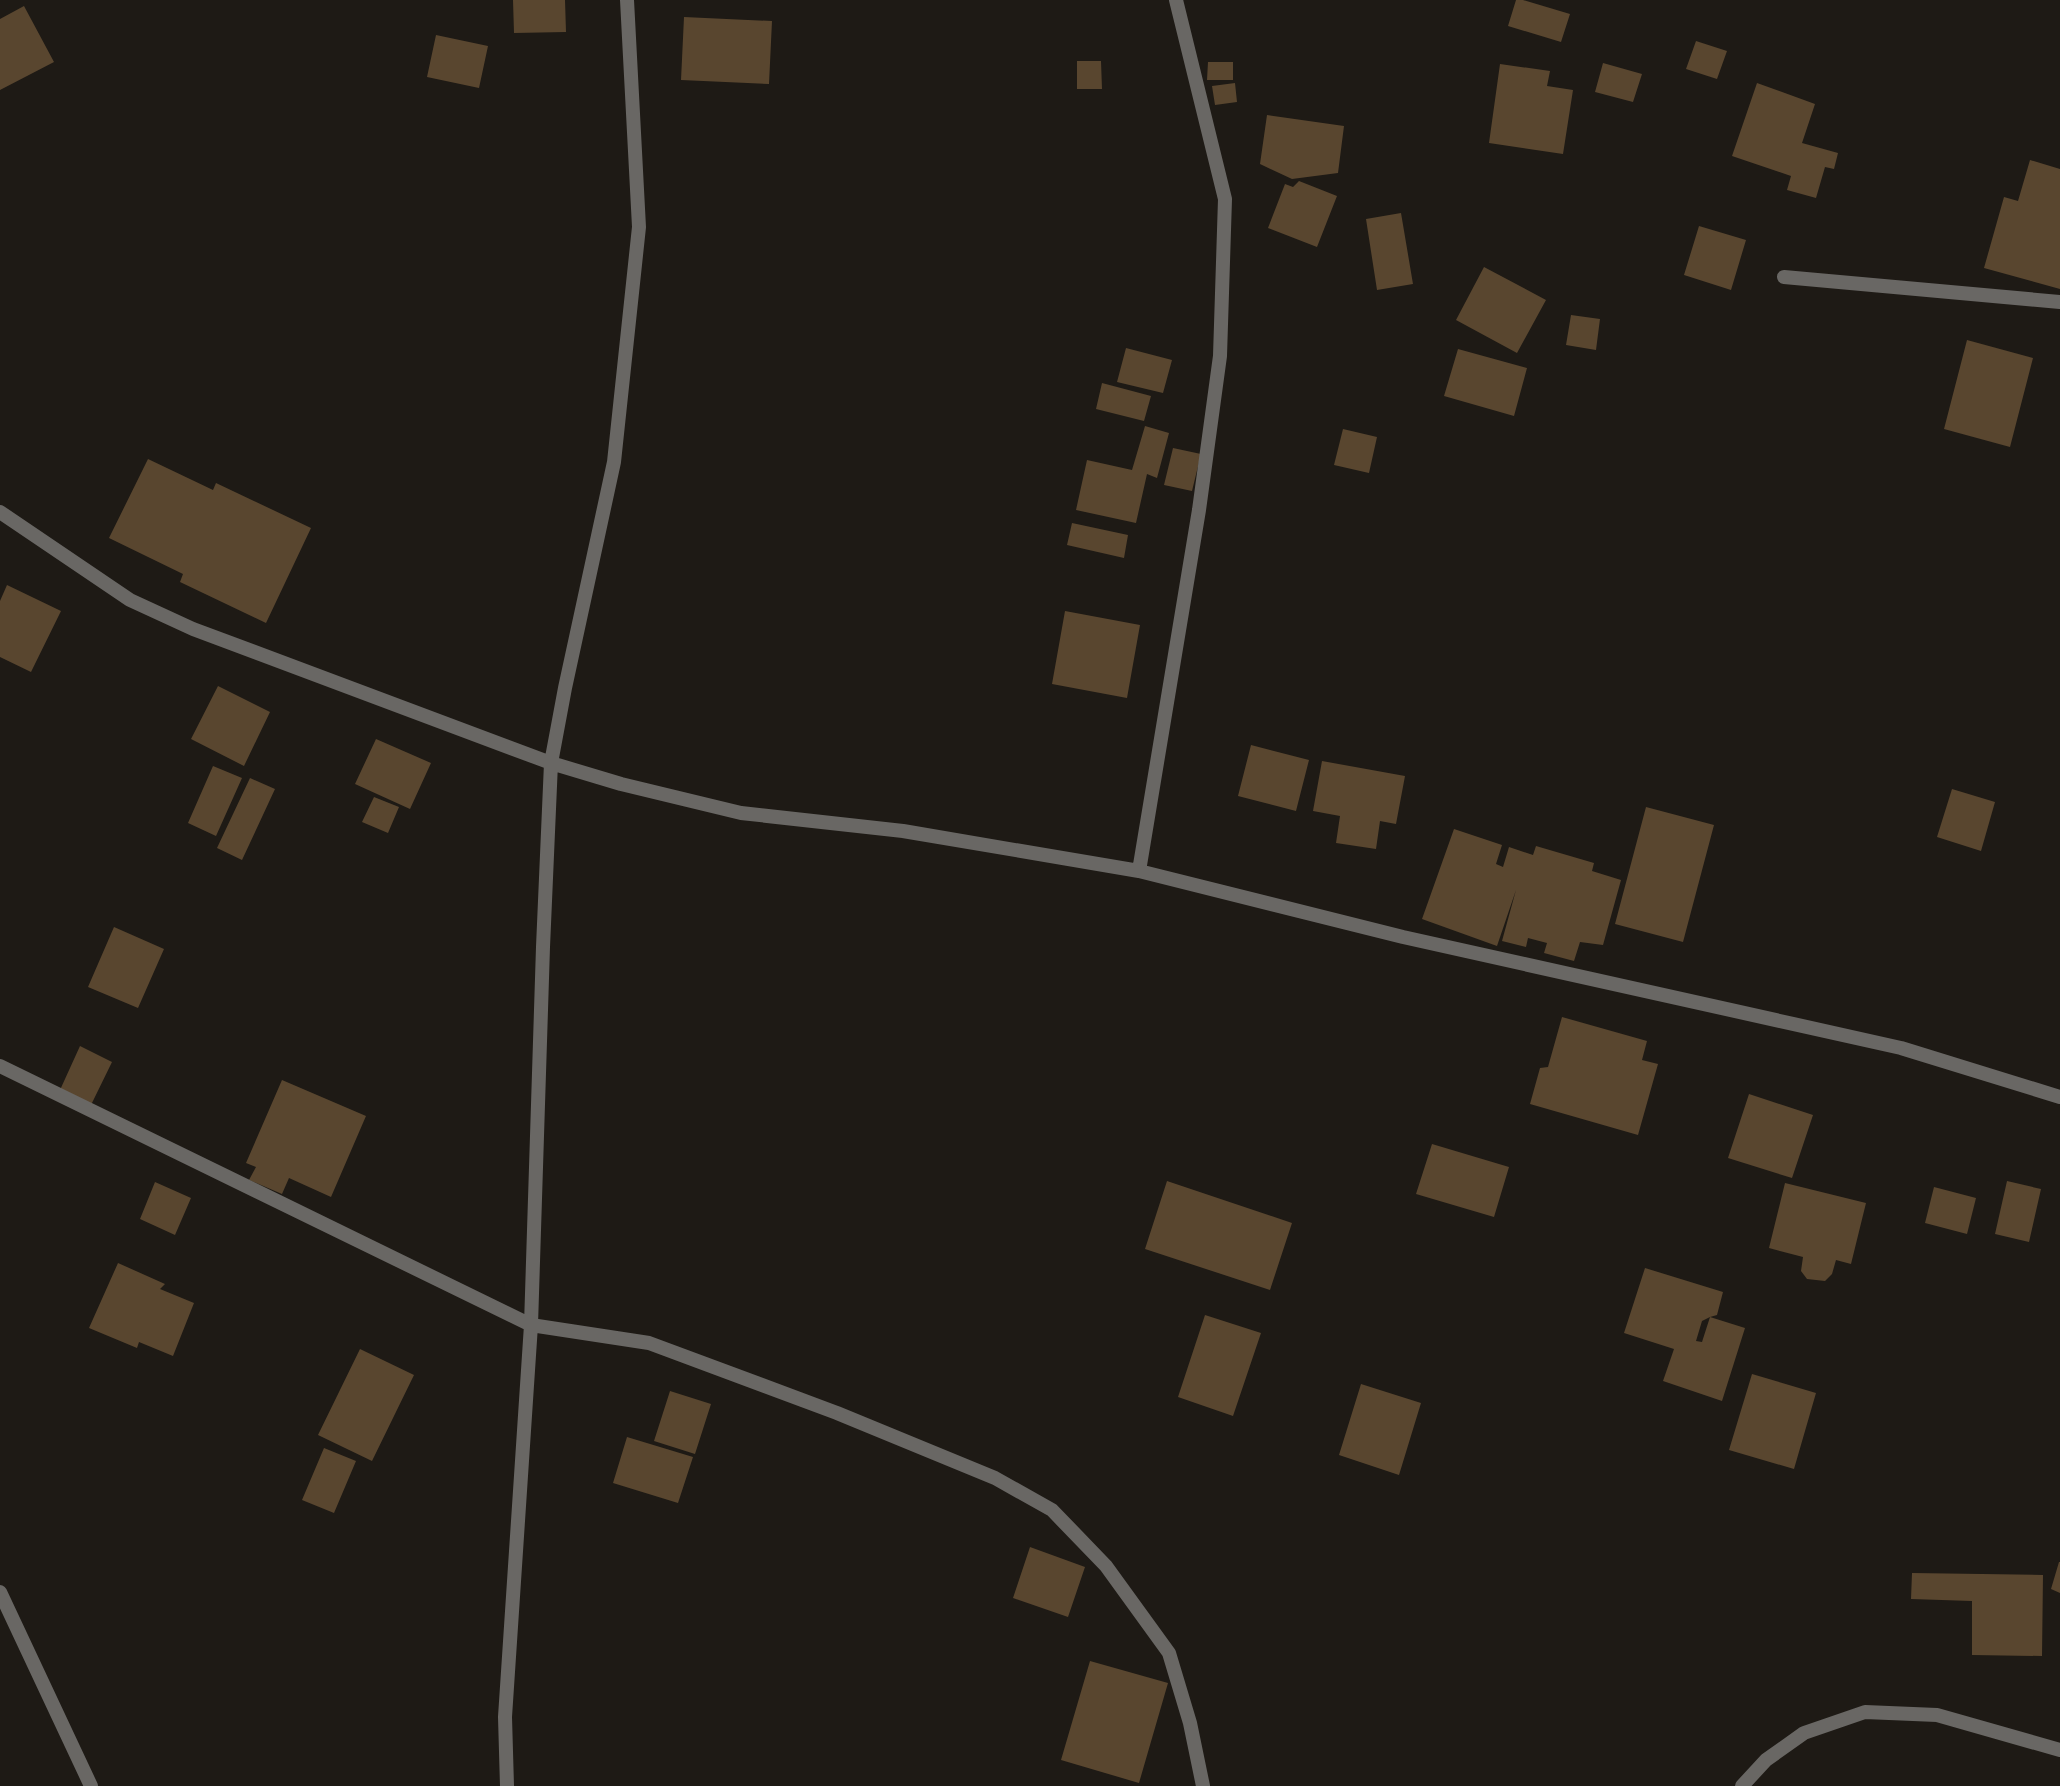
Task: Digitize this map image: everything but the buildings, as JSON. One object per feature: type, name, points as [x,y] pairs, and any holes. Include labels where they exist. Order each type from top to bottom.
[{"type":"street","points":[[507,1786],[505,1717],[531,1325],[551,762],[614,462],[639,227],[627,0]]},
{"type":"street","points":[[1139,871],[1199,510],[1220,356],[1225,199],[1176,0]]},
{"type":"street","points":[[1784,277],[2060,302]]},
{"type":"street","points":[[0,512],[130,600],[193,629],[551,762],[621,784],[741,813],[903,831],[1139,871],[1403,937],[1901,1048],[2060,1097]]},
{"type":"street","points":[[0,1066],[531,1325],[649,1343],[837,1413],[971,1468],[995,1478],[1052,1510],[1106,1566],[1170,1653],[1190,1723],[1203,1786]]},
{"type":"street","points":[[0,1592],[91,1786]]},
{"type":"street","points":[[1742,1786],[1766,1760],[1804,1733],[1865,1712],[1937,1714],[2060,1749]]}]
